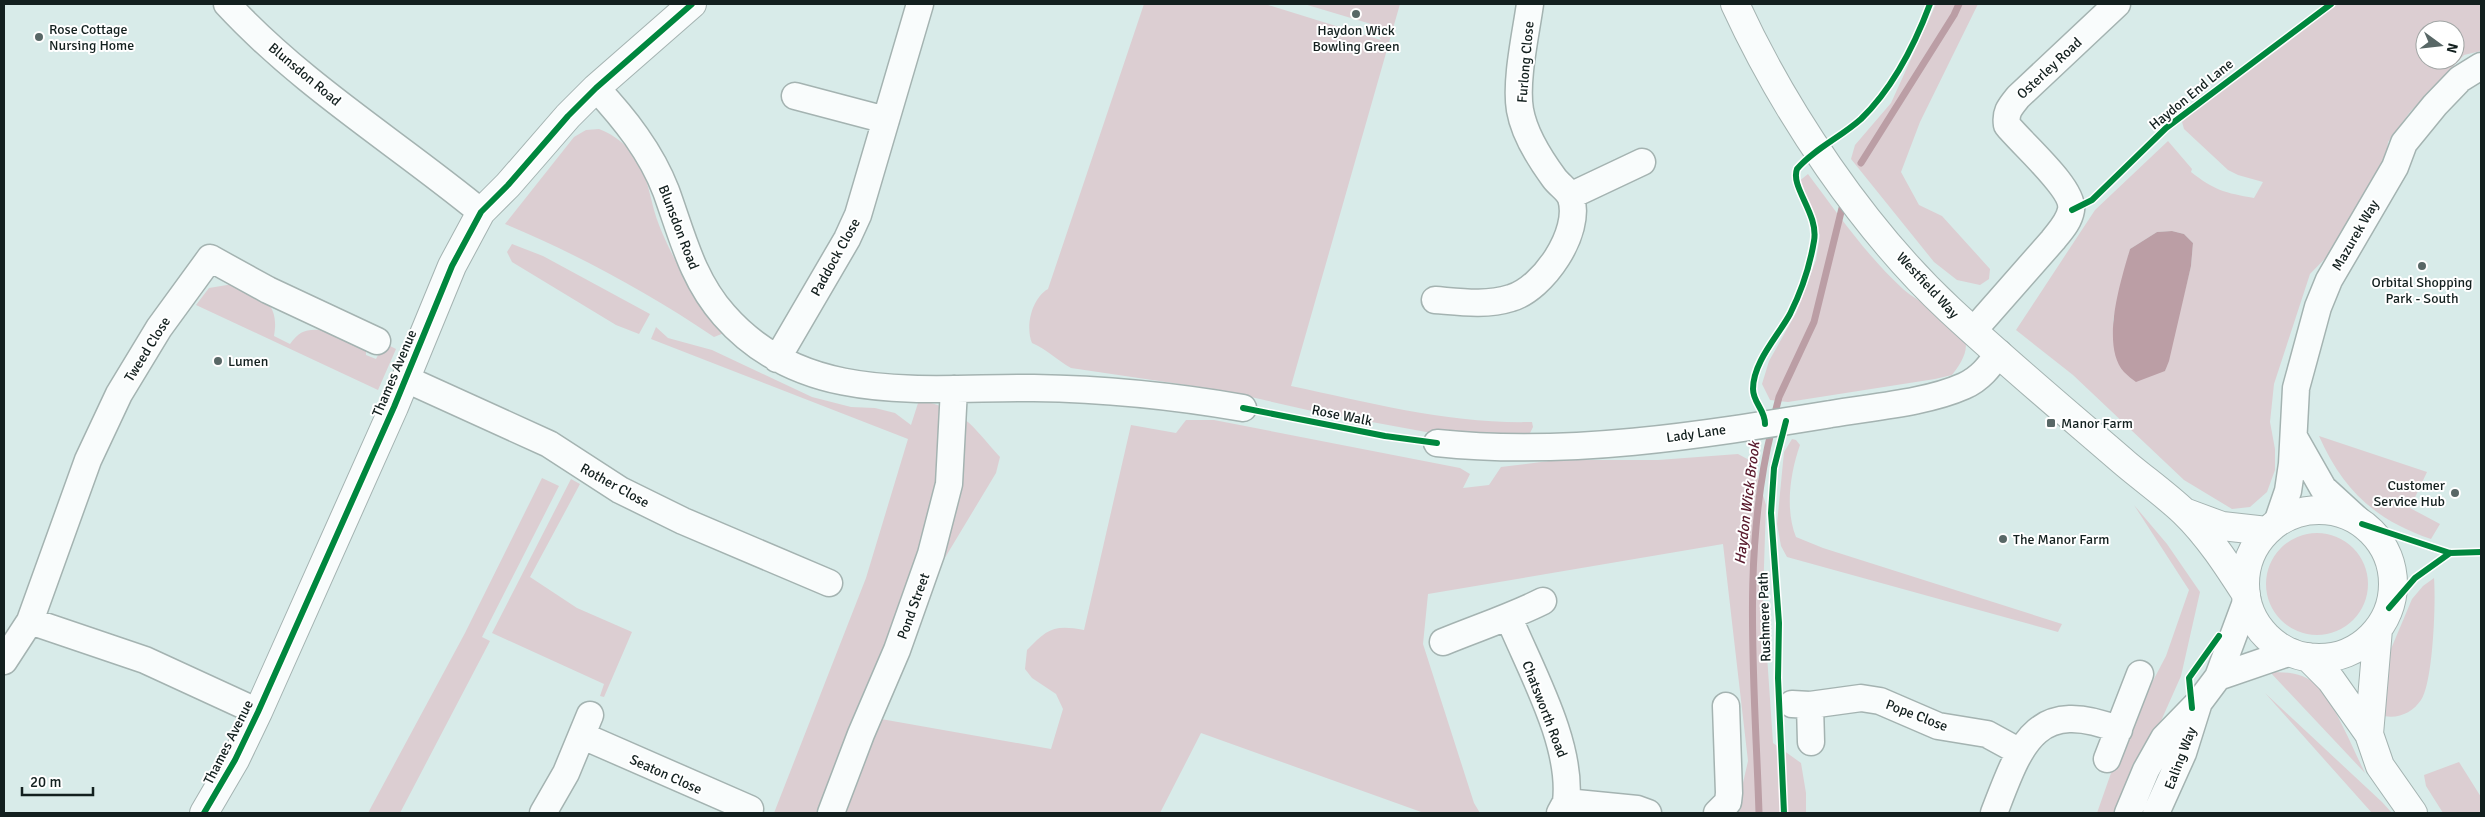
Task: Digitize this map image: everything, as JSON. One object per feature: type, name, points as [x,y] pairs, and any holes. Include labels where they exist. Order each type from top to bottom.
[{"type":"main road","name":"Thames Avenue","points":[[204,813],[235,760],[258,712],[406,379],[452,266],[481,212],[596,88],[692,4]]},
{"type":"main road","name":"Westfield Way","points":[[1735,4],[1763,59],[1831,170],[1859,207],[1926,287],[1972,331],[2184,512],[2216,551],[2246,596]]},
{"type":"main road","points":[[2312,510],[2336,512],[2359,521],[2377,538],[2389,560],[2393,584],[2389,608],[2378,629],[2363,643],[2346,653],[2326,658],[2300,655],[2280,647],[2262,631],[2250,610],[2246,596],[2246,574],[2248,562],[2259,540],[2272,527],[2288,516],[2312,510]]},
{"type":"main road","name":"Westfield Way","points":[[2184,512],[2222,526],[2272,527]]},
{"type":"main road","points":[[2368,734],[2378,629]]},
{"type":"main road","points":[[2300,655],[2340,691],[2368,734],[2380,766],[2413,813]]},
{"type":"street","name":"Blunsdon Road","points":[[227,4],[282,55],[360,120],[481,212]]},
{"type":"street","name":"Paddock Close","points":[[776,359],[847,239],[865,197],[920,4]]},
{"type":"street","name":"Furlong Close","points":[[1530,4],[1519,86],[1520,110],[1535,148],[1554,178],[1570,196]]},
{"type":"street","name":"Osterley Road","points":[[1972,331],[2053,240],[2064,226],[2072,210],[2068,194],[2013,133],[2007,125],[2006,116],[2018,97],[2117,4]]},
{"type":"street","name":"Mazurek Way","points":[[2272,527],[2288,491],[2294,437],[2296,388],[2318,307],[2329,280],[2395,167],[2404,143],[2435,105],[2460,79],[2481,66]]},
{"type":"street","name":"Blunsdon Road","points":[[596,88],[626,121],[650,158],[666,190],[693,268],[708,293],[722,314],[746,338],[776,359],[830,380],[856,385],[912,389],[1007,388],[1118,392],[1189,399],[1243,408]]},
{"type":"street","points":[[795,96],[886,120]]},
{"type":"street","points":[[1435,300],[1494,302],[1512,298],[1528,290],[1544,274],[1568,238],[1573,209],[1570,196],[1642,162]]},
{"type":"street","name":"Tweed Close","points":[[4,661],[30,621],[88,460],[120,394],[159,328],[210,258],[268,290],[377,341]]},
{"type":"street","name":"Lady Lane","points":[[1437,443],[1482,447],[1550,447],[1658,439],[1899,403],[1949,391],[1976,379],[1999,353]]},
{"type":"street","name":"Rother Close","points":[[406,379],[549,444],[620,490],[683,521],[829,583]]},
{"type":"street","name":"Pond Street","points":[[831,813],[861,734],[910,616],[933,546],[949,489],[954,389]]},
{"type":"street","points":[[2294,437],[2323,488],[2359,521]]},
{"type":"street","name":"Ealing Way","points":[[2128,813],[2146,770],[2164,738],[2200,701],[2218,677],[2246,596]]},
{"type":"street","points":[[1443,642],[1497,620],[1509,618],[1543,601]]},
{"type":"street","name":"Chatsworth Road","points":[[1509,618],[1558,737],[1567,773],[1563,808],[1637,809],[1648,813]]},
{"type":"street","points":[[30,621],[145,660],[258,712]]},
{"type":"street","points":[[2218,677],[2300,655]]},
{"type":"street","points":[[2107,759],[2140,674]]},
{"type":"street","name":"Pope Close","points":[[1812,742],[1801,705],[1861,698],[1880,701],[1938,726],[1987,734],[2020,752]]},
{"type":"street","name":"Ealing Way","points":[[2156,813],[2178,766],[2200,701]]},
{"type":"street","points":[[1717,813],[1728,802],[1729,793],[1726,706]]},
{"type":"street","points":[[1994,813],[2008,773],[2020,752],[2035,733],[2058,720],[2082,718],[2119,730]]},
{"type":"street","name":"Seaton Close","points":[[543,813],[566,773],[586,726],[750,809]]},
{"type":"shaded area","points":[[1144,4],[1265,4],[1381,40],[1371,24],[1304,4],[1400,4],[1291,386],[1441,416],[1501,422],[1532,422],[1533,427],[1528,437],[1437,434],[1312,411],[1220,390],[1071,368],[1032,343],[1029,329],[1031,313],[1042,293],[1048,289]]},
{"type":"shaded area","points":[[1936,4],[1978,4],[1920,122],[1901,172],[1919,205],[1942,216],[1990,269],[1989,279],[1980,285],[1957,280],[1934,262],[1851,159],[1855,145],[1891,103]]},
{"type":"shaded area","points":[[2338,4],[2481,4],[2481,51],[2465,55],[2465,20],[2415,20],[2415,70],[2450,70],[2410,112],[2388,142],[2385,167],[2345,238],[2310,274],[2274,384],[2270,422],[2275,449],[2275,470],[2267,492],[2250,507],[2232,509],[2184,480],[2073,375],[2016,330],[2095,210],[2168,141],[2192,169],[2191,172],[2206,183],[2227,192],[2254,198],[2263,182],[2228,170],[2184,129],[2182,122],[2199,106]],"holes":[[[2172,231],[2184,234],[2193,243],[2191,266],[2165,371],[2116,355],[2113,320],[2130,249],[2157,232]]]},
{"type":"shaded area","points":[[599,129],[622,142],[639,163],[659,225],[679,268],[724,333],[714,337],[612,275],[559,248],[505,224],[574,137],[586,130]]},
{"type":"shaded area","points":[[1808,174],[1853,234],[1890,276],[1903,289],[1946,319],[1961,333],[1965,340],[1966,349],[1952,375],[1788,402],[1770,400],[1762,384],[1769,361],[1796,313],[1816,260],[1820,235],[1793,186]]},
{"type":"shaded area","points":[[2172,231],[2184,234],[2193,243],[2191,266],[2169,361],[2165,371],[2136,382],[2124,372],[2117,360],[2114,346],[2113,329],[2118,294],[2130,249],[2157,232]]},
{"type":"shaded area","points":[[512,244],[543,256],[650,314],[639,334],[616,325],[512,262],[507,252]]},
{"type":"shaded area","points":[[233,284],[260,297],[266,302],[274,315],[274,336],[290,344],[299,334],[310,330],[320,330],[325,323],[366,348],[366,355],[376,359],[384,343],[396,349],[378,390],[196,305],[209,288]]},
{"type":"shaded area","points":[[656,327],[668,338],[712,350],[812,397],[851,407],[875,408],[895,413],[911,425],[919,400],[947,408],[966,420],[973,427],[1000,457],[996,473],[937,571],[881,719],[1051,749],[1063,709],[1056,694],[1032,678],[1025,669],[1027,650],[1040,637],[1052,630],[1074,628],[1084,630],[1131,425],[1176,433],[1186,420],[1214,420],[1460,468],[1470,474],[1463,488],[1489,485],[1501,467],[1557,460],[1658,460],[1738,454],[1753,462],[1766,505],[1763,597],[1773,743],[1801,763],[1806,793],[1806,813],[1731,813],[1738,805],[1748,761],[1723,544],[1428,594],[1423,644],[1474,803],[1480,813],[1424,813],[1201,733],[1160,813],[848,813],[839,808],[837,813],[774,813],[866,578],[908,439],[651,339]]},
{"type":"shaded area","points":[[2319,436],[2427,472],[2410,508],[2440,524],[2431,539],[2393,522],[2363,501],[2339,472]]},
{"type":"shaded area","points":[[1792,439],[1796,440],[1800,445],[1791,479],[1790,491],[1791,515],[1796,537],[1823,548],[2062,624],[2058,632],[1787,557],[1781,546],[1777,524],[1784,452]]},
{"type":"shaded area","points":[[542,478],[559,486],[482,637],[490,641],[400,813],[368,813],[465,633]]},
{"type":"shaded area","points":[[571,479],[580,484],[530,577],[577,608],[632,632],[604,697],[600,696],[604,684],[492,633]]},
{"type":"shaded area","points":[[2134,505],[2167,544],[2200,592],[2181,676],[2120,813],[2097,813],[2124,736],[2166,656],[2189,590]]},
{"type":"shaded area","points":[[2317,533],[2336,537],[2353,548],[2364,565],[2368,584],[2364,603],[2353,620],[2336,631],[2317,635],[2298,631],[2281,620],[2270,603],[2266,584],[2270,565],[2281,548],[2298,537]]},
{"type":"shaded area","points":[[2434,578],[2433,642],[2425,691],[2421,700],[2410,711],[2390,717],[2384,716],[2388,656],[2412,599],[2423,586]]},
{"type":"shaded area","points":[[2270,672],[2295,674],[2312,681],[2323,691],[2350,740],[2365,773]]},
{"type":"shaded area","points":[[2265,693],[2382,802],[2392,813],[2372,813]]},
{"type":"shaded area","points":[[2459,762],[2481,797],[2481,813],[2443,813],[2426,786],[2424,775]]},
{"type":"waterway","name":"Haydon Wick Brook","points":[[1861,163],[1954,15],[1959,4]]},
{"type":"waterway","name":"Haydon Wick Brook","points":[[1774,417],[1779,397],[1814,322],[1842,208]]},
{"type":"waterway","name":"Haydon Wick Brook","points":[[1759,813],[1753,668],[1753,571],[1762,475],[1772,428]]},
{"type":"cycle path","points":[[204,813],[235,760],[258,712],[394,407],[452,266],[481,212],[596,88],[692,4]]},
{"type":"cycle path","points":[[1765,424],[1763,414],[1754,394],[1754,379],[1762,359],[1794,306],[1808,269],[1814,241],[1812,221],[1797,184],[1797,169],[1811,155],[1861,119],[1883,94],[1910,50],[1930,4]]},
{"type":"cycle path","name":"Haydon End Lane","points":[[2072,210],[2092,200],[2166,128],[2331,4]]},
{"type":"cycle path","name":"Rose Walk","points":[[1243,408],[1385,436],[1437,443]]},
{"type":"cycle path","name":"Rushmere Path","points":[[1784,813],[1778,678],[1779,623],[1771,513],[1774,468],[1786,421]]},
{"type":"cycle path","points":[[2362,524],[2450,553],[2481,552]]},
{"type":"cycle path","points":[[2389,608],[2415,578],[2450,553]]},
{"type":"cycle path","points":[[2192,708],[2189,678],[2219,636]]},
{"type":"place","name":"Haydon Wick Bowling Green","points":[[1356,14]]},
{"type":"place","name":"Rose Cottage Nursing Home","points":[[39,37]]},
{"type":"place","name":"Orbital Shopping Park - South","points":[[2422,266]]},
{"type":"place","name":"Lumen","points":[[218,361]]},
{"type":"place","name":"Manor Farm","points":[[2051,423]]},
{"type":"place","name":"Customer Service Hub","points":[[2455,493]]},
{"type":"place","name":"The Manor Farm","points":[[2003,539]]}]
